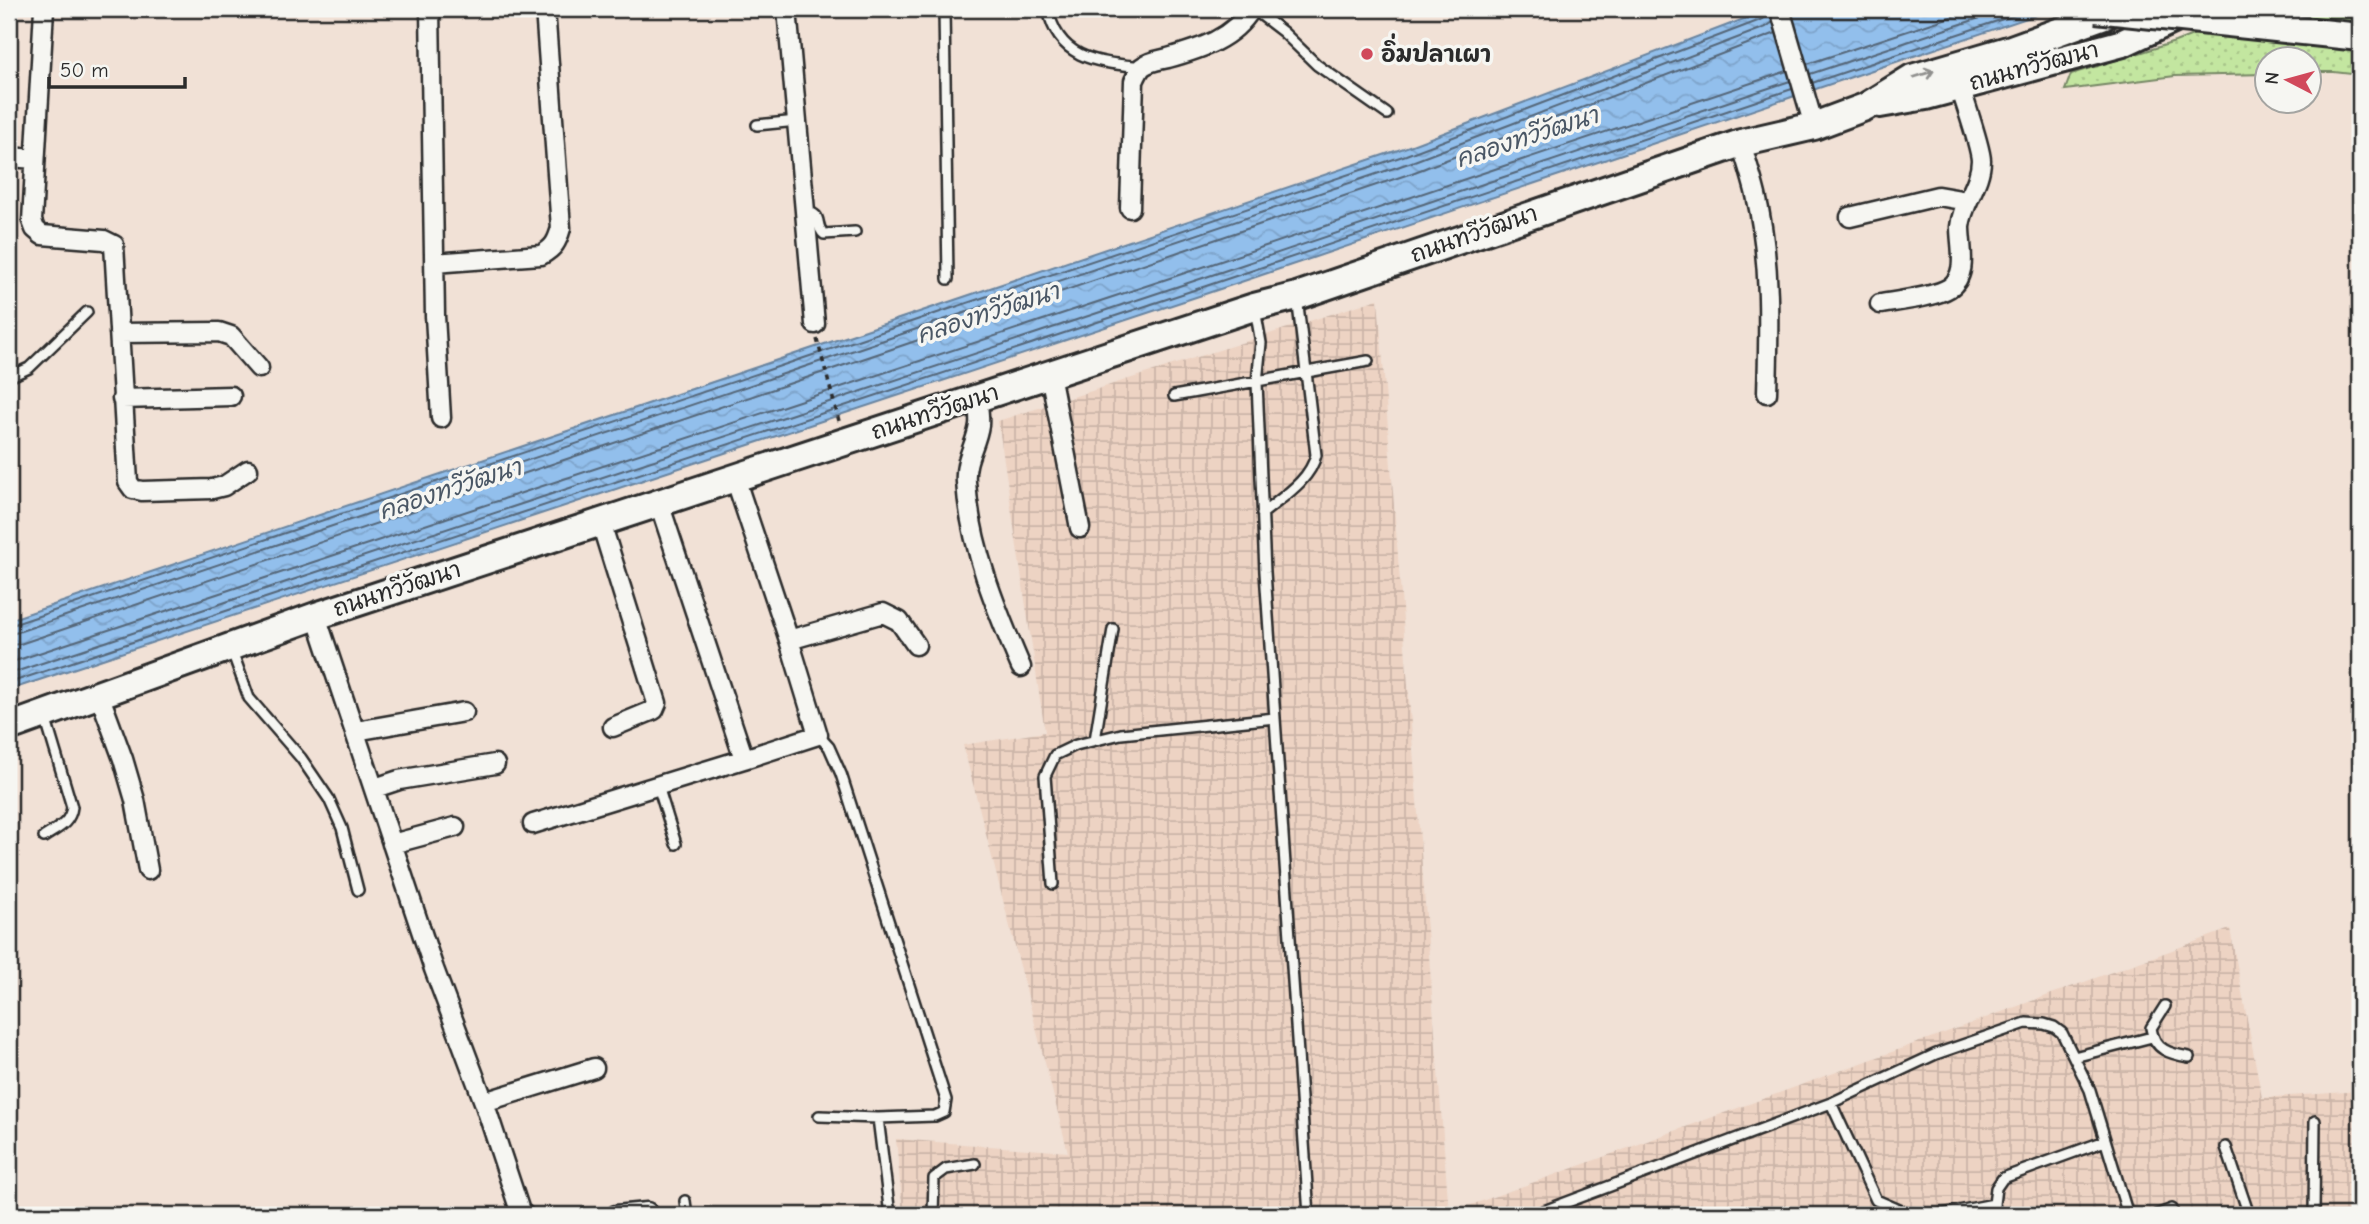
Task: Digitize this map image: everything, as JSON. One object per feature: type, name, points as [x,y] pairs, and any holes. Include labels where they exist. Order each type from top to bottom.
[{"type":"main road","points":[[2096,9],[2360,37]]},
{"type":"main road","name":"ถนนทวีวัฒนา","points":[[1865,107],[1912,78],[2011,49],[2121,9]]},
{"type":"main road","name":"ถนนทวีวัฒนา","points":[[9,727],[316,616],[1254,307],[1297,296],[1741,143],[1814,126],[1865,107],[1926,96],[2123,43],[2197,9]]},
{"type":"street","points":[[44,9],[32,207],[35,229],[42,235],[104,240],[114,245],[125,471],[128,482],[133,489],[142,491],[212,489],[224,486],[248,470]]},
{"type":"street","points":[[430,9],[434,263],[441,418]]},
{"type":"street","points":[[434,263],[541,256],[552,250],[557,241],[561,228],[545,9]]},
{"type":"street","points":[[787,9],[816,329]]},
{"type":"street","points":[[1130,208],[1133,81],[1142,67],[1203,49],[1228,34],[1252,9]]},
{"type":"street","points":[[1781,9],[1814,126]]},
{"type":"street","points":[[1881,304],[1914,299],[1950,288],[1962,271],[1960,226],[1967,201],[1977,181],[1981,159],[1960,86]]},
{"type":"street","points":[[1741,143],[1756,195],[1762,238],[1769,337],[1767,393]]},
{"type":"street","points":[[9,157],[35,159]]},
{"type":"street","points":[[1850,217],[1937,196],[1967,201]]},
{"type":"street","points":[[119,333],[219,332],[231,335],[259,368]]},
{"type":"street","points":[[1050,374],[1080,528]]},
{"type":"street","points":[[122,399],[231,396]]},
{"type":"street","points":[[977,398],[979,423],[967,458],[965,480],[972,524],[987,578],[1021,667]]},
{"type":"street","points":[[533,824],[818,736],[735,478]]},
{"type":"street","points":[[659,503],[744,759]]},
{"type":"street","points":[[601,523],[657,703],[654,710],[613,727]]},
{"type":"street","points":[[789,640],[883,613],[899,621],[916,645]]},
{"type":"street","points":[[316,616],[434,969],[484,1102],[520,1211],[524,1215]]},
{"type":"street","points":[[99,694],[135,800],[148,870]]},
{"type":"street","points":[[356,731],[464,712]]},
{"type":"street","points":[[375,788],[422,775],[495,764]]},
{"type":"street","points":[[392,844],[455,827]]},
{"type":"street","points":[[484,1102],[594,1068]]},
{"type":"street","points":[[616,1215],[647,1212]]},
{"type":"lane","points":[[944,9],[948,279]]},
{"type":"lane","points":[[1048,9],[1059,39],[1075,52],[1096,60],[1142,67]]},
{"type":"lane","points":[[1252,9],[1283,32],[1317,65],[1387,114]]},
{"type":"lane","points":[[757,125],[797,121]]},
{"type":"lane","points":[[805,211],[818,217],[820,231],[824,234],[855,232]]},
{"type":"lane","points":[[1262,514],[1305,477],[1314,466],[1316,455],[1297,296]]},
{"type":"lane","points":[[1254,307],[1261,343],[1257,382],[1262,514],[1309,1215]]},
{"type":"lane","points":[[9,377],[29,368],[87,312]]},
{"type":"lane","points":[[1174,396],[1368,361]]},
{"type":"lane","points":[[1096,740],[1113,629]]},
{"type":"lane","points":[[231,646],[249,698],[301,758],[329,799],[342,828],[358,890]]},
{"type":"lane","points":[[44,837],[67,822],[72,807],[45,714]]},
{"type":"lane","points":[[1053,884],[1045,776],[1055,755],[1076,746],[1121,734],[1275,718]]},
{"type":"lane","points":[[818,736],[829,747],[841,774],[946,1100],[944,1112],[934,1116],[878,1118],[819,1115]]},
{"type":"lane","points":[[658,786],[676,844]]},
{"type":"lane","points":[[2165,1006],[2151,1028],[2152,1037],[2156,1045],[2163,1049],[2189,1058]]},
{"type":"lane","points":[[1533,1215],[1831,1103],[1936,1054],[2026,1023],[2044,1024],[2062,1033],[2090,1090],[2128,1215]]},
{"type":"lane","points":[[2074,1057],[2152,1037]]},
{"type":"lane","points":[[1831,1103],[1877,1200],[1906,1213],[1926,1215]]},
{"type":"lane","points":[[878,1118],[890,1215]]},
{"type":"lane","points":[[2314,1215],[2315,1121]]},
{"type":"lane","points":[[1997,1215],[1994,1204],[1996,1188],[2003,1178],[2105,1141]]},
{"type":"lane","points":[[2226,1147],[2249,1215]]},
{"type":"lane","points":[[933,1215],[934,1178],[946,1169],[975,1164]]},
{"type":"lane","points":[[685,1201],[687,1215]]},
{"type":"lane","points":[[1937,1215],[1994,1204]]},
{"type":"lane","points":[[2156,1215],[2172,1209]]},
{"type":"path","points":[[816,329],[839,421]]},
{"type":"shaded area","points":[[1378,299],[1449,1213],[2230,929],[2262,1098],[2360,1091],[2360,1215],[903,1215],[896,1139],[1068,1152],[963,745],[1045,732],[998,421]]},
{"type":"green space","points":[[2259,9],[2360,9],[2360,75],[2324,72],[2324,46],[2254,46],[2254,74],[2175,76],[2065,90],[2071,74],[2175,42]]},
{"type":"water","name":"คลองทวีวัฒนา","points":[[1770,9],[2054,9],[1208,293],[9,690],[9,620],[1404,148]]},
{"type":"place","name":"อิ่มปลาเผา","points":[[1367,54]]}]
